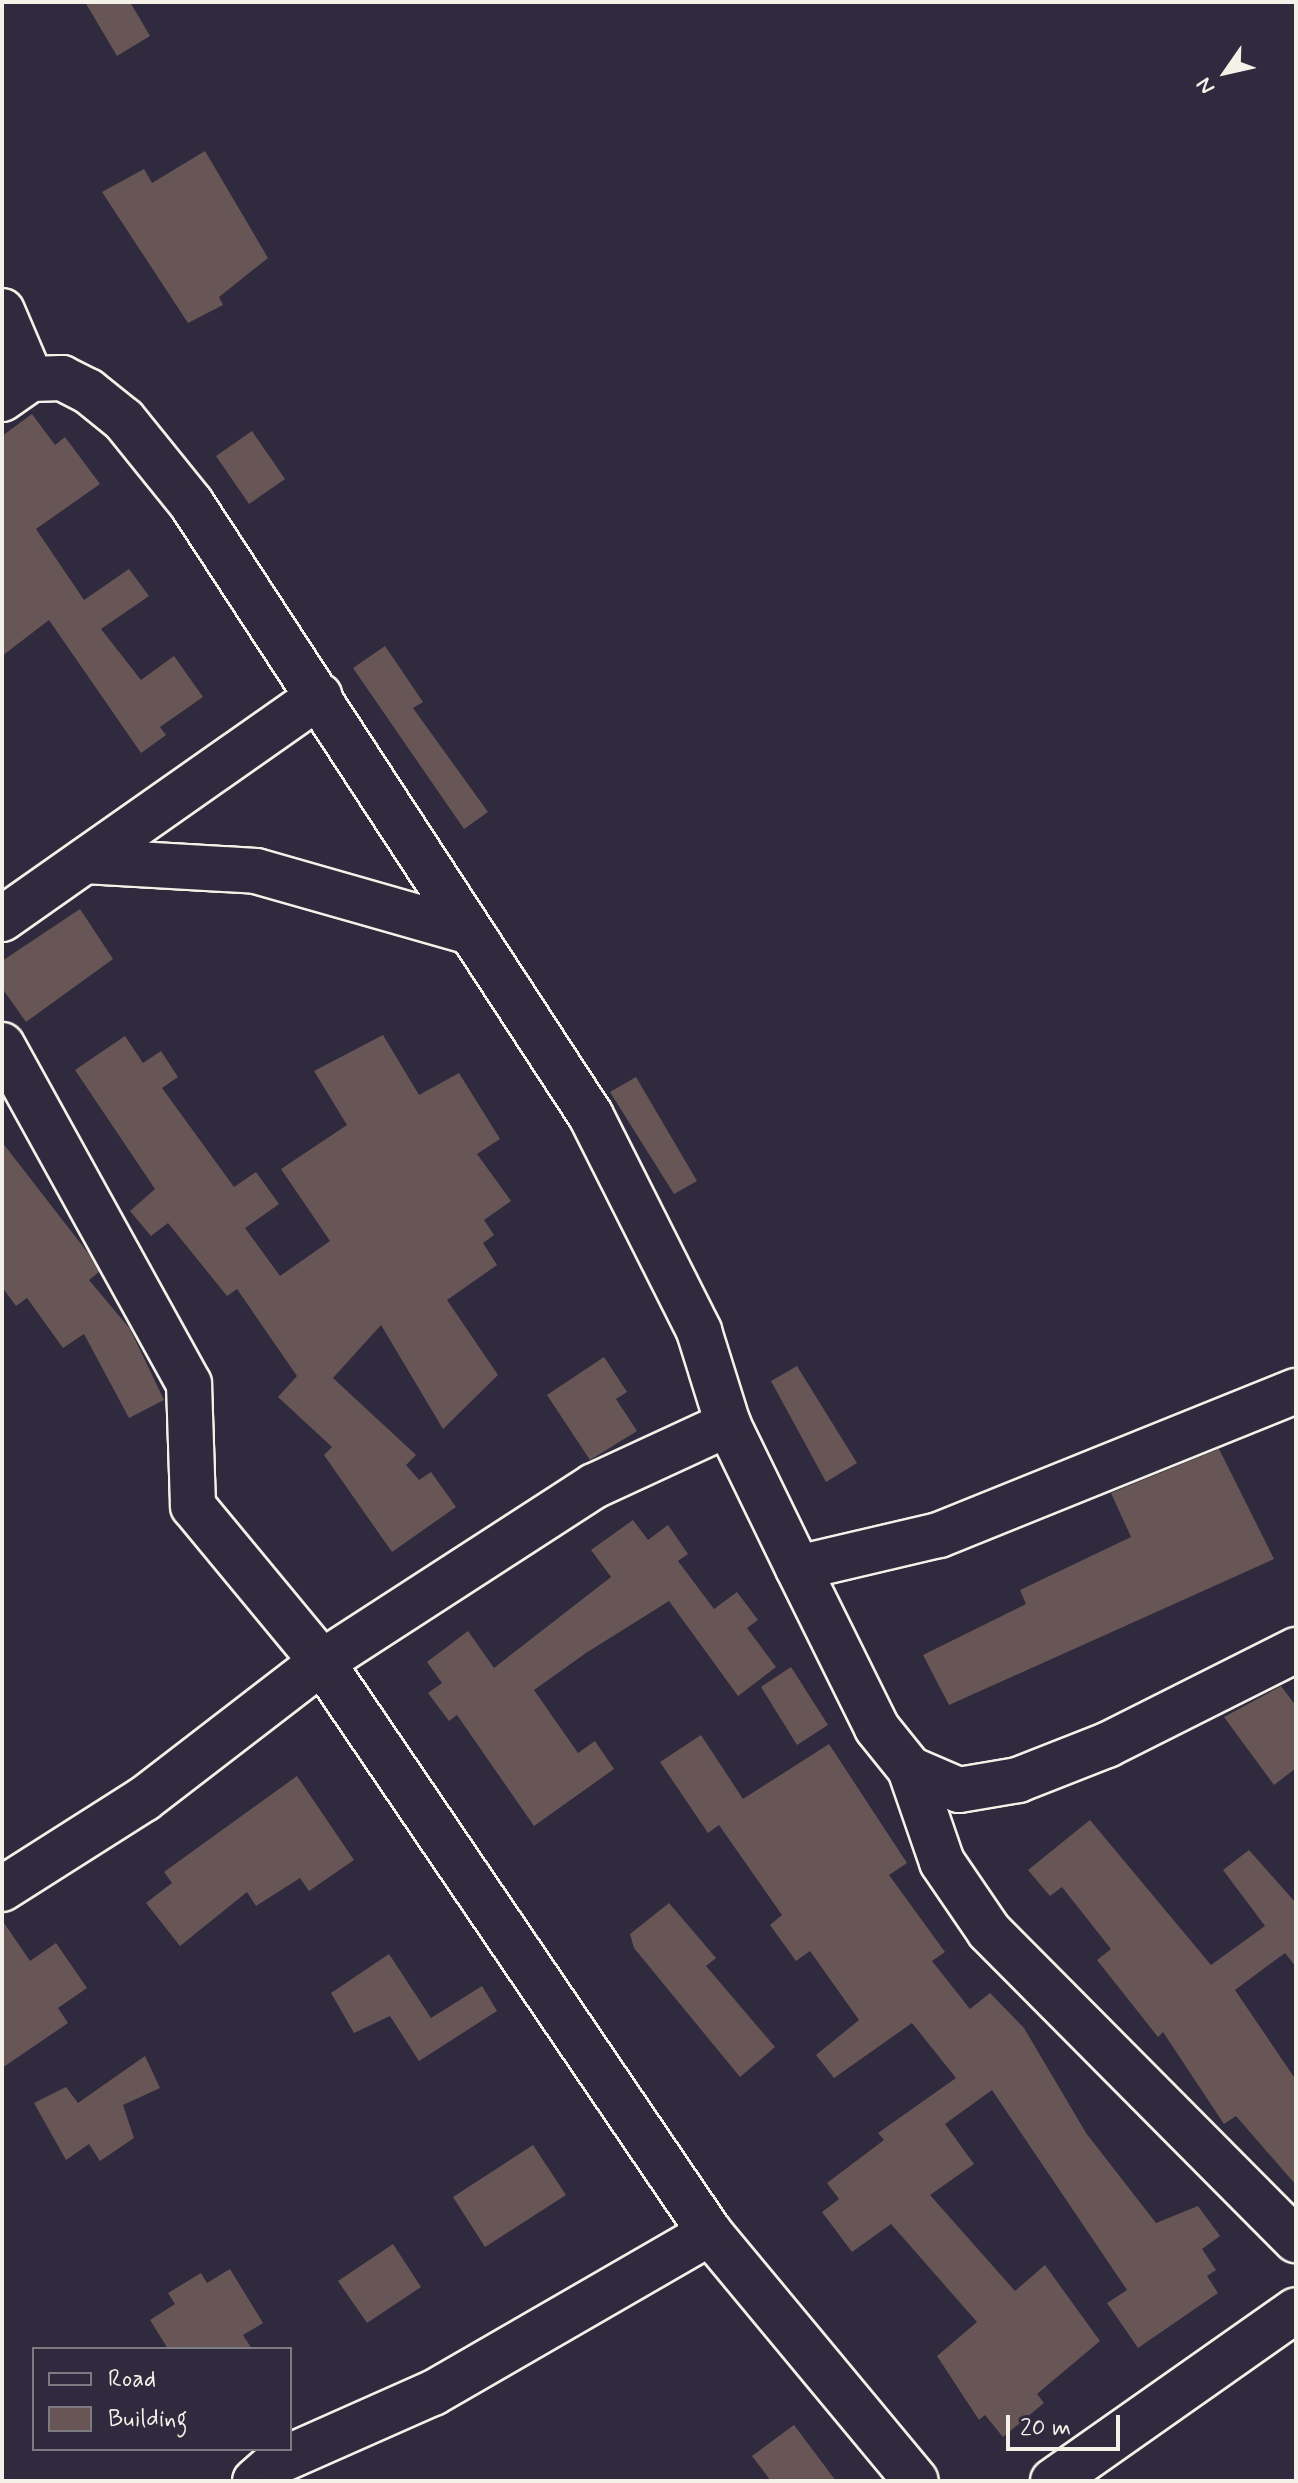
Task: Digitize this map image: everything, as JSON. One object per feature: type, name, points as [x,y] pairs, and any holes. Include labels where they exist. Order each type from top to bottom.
[{"type":"street","points":[[2,311],[17,389],[62,378],[124,420],[191,503],[591,1116],[655,1236],[699,1331],[728,1424],[798,1568],[877,1728],[910,1769],[942,1862],[989,1931],[1296,2240]]},
{"type":"street","points":[[2,919],[319,696]]},
{"type":"street","points":[[85,861],[256,871],[343,889],[470,932]]},
{"type":"street","points":[[2,1045],[189,1384],[193,1506],[322,1662],[710,2233],[916,2481]]},
{"type":"street","points":[[798,1568],[939,1535],[1296,1391]]},
{"type":"street","points":[[2,1889],[144,1799],[322,1662],[594,1486],[728,1424]]},
{"type":"street","points":[[910,1769],[959,1790],[1018,1780],[1107,1745],[1296,1650]]},
{"type":"street","points":[[255,2481],[277,2462],[433,2393],[710,2233]]},
{"type":"street","points":[[1053,2481],[1296,2310]]},
{"type":"building","points":[[85,2],[130,2],[150,36],[117,56]]},
{"type":"building","points":[[205,151],[268,258],[219,297],[223,305],[188,323],[102,192],[144,169],[152,183]]},
{"type":"building","points":[[32,414],[55,445],[65,437],[100,484],[36,529],[84,600],[129,569],[149,596],[101,629],[141,680],[174,656],[203,697],[160,727],[166,735],[141,753],[49,620],[2,656],[2,436]]},
{"type":"building","points":[[252,431],[285,479],[249,504],[216,456]]},
{"type":"building","points":[[385,646],[423,702],[413,708],[488,812],[464,829],[353,668]]},
{"type":"building","points":[[80,909],[113,959],[26,1022],[2,988],[2,961]]},
{"type":"building","points":[[383,1035],[419,1095],[459,1073],[500,1139],[477,1154],[511,1201],[484,1220],[494,1235],[483,1243],[497,1265],[447,1300],[498,1375],[443,1429],[381,1325],[333,1378],[416,1455],[406,1465],[419,1480],[431,1472],[456,1507],[392,1552],[324,1455],[332,1447],[278,1397],[297,1376],[237,1289],[227,1296],[168,1223],[151,1236],[130,1211],[155,1189],[75,1070],[125,1036],[143,1063],[161,1051],[178,1077],[162,1088],[234,1187],[256,1172],[279,1204],[245,1228],[280,1276],[330,1241],[281,1169],[347,1125],[314,1071]]},
{"type":"building","points":[[636,1077],[697,1181],[674,1194],[610,1092]]},
{"type":"building","points":[[2,1142],[88,1253],[99,1272],[89,1280],[130,1329],[164,1400],[129,1418],[84,1334],[63,1348],[27,1298],[16,1306],[2,1287]]},
{"type":"building","points":[[604,1357],[627,1392],[616,1399],[637,1431],[590,1460],[547,1395]]},
{"type":"building","points":[[797,1366],[857,1463],[826,1482],[771,1381]]},
{"type":"building","points":[[1219,1449],[1274,1559],[949,1705],[923,1655],[1026,1604],[1020,1590],[1131,1537],[1111,1493]]},
{"type":"building","points":[[633,1520],[648,1540],[668,1525],[688,1554],[678,1561],[714,1609],[737,1592],[758,1620],[747,1628],[776,1667],[738,1696],[669,1601],[586,1653],[534,1690],[578,1753],[595,1741],[614,1769],[534,1826],[457,1715],[449,1721],[428,1693],[442,1683],[427,1662],[468,1631],[494,1668],[611,1577],[591,1550]]},
{"type":"building","points":[[791,1667],[828,1725],[797,1745],[761,1687]]},
{"type":"building","points":[[1281,1686],[1296,1706],[1296,1768],[1274,1785],[1224,1717]]},
{"type":"building","points":[[701,1735],[743,1799],[829,1744],[907,1863],[889,1875],[945,1952],[932,1961],[970,2009],[990,1993],[1024,2028],[1086,2133],[1156,2223],[1198,2206],[1220,2236],[1202,2249],[1216,2270],[1207,2276],[1218,2293],[1138,2348],[1107,2303],[1127,2290],[992,2090],[945,2124],[974,2164],[930,2195],[1015,2291],[1045,2265],[1100,2341],[1037,2394],[1044,2403],[1003,2437],[985,2415],[979,2420],[937,2356],[977,2322],[891,2224],[852,2252],[822,2212],[839,2199],[827,2183],[884,2140],[878,2133],[956,2078],[912,2023],[834,2078],[816,2055],[859,2020],[810,1951],[796,1961],[770,1925],[782,1915],[719,1825],[708,1833],[660,1762]]},
{"type":"building","points":[[297,1776],[354,1860],[309,1891],[300,1878],[256,1906],[247,1892],[180,1946],[146,1903],[172,1883],[164,1872]]},
{"type":"building","points":[[1090,1820],[1211,1965],[1265,1926],[1223,1870],[1249,1850],[1296,1903],[1296,1967],[1285,1953],[1235,1990],[1296,2080],[1296,2185],[1236,2116],[1224,2124],[1163,2032],[1158,2037],[1097,1960],[1111,1949],[1062,1887],[1050,1896],[1028,1870]]},
{"type":"building","points":[[669,1903],[716,1958],[706,1966],[775,2047],[740,2077],[634,1948],[630,1934]]},
{"type":"building","points":[[2,1920],[30,1961],[56,1943],[87,1988],[58,2008],[68,2023],[2,2068]]},
{"type":"building","points":[[389,1954],[431,2018],[482,1986],[497,2011],[419,2061],[390,2016],[354,2033],[331,1993]]},
{"type":"building","points":[[145,2056],[160,2088],[123,2105],[134,2138],[100,2161],[89,2144],[66,2160],[34,2103],[66,2087],[78,2103]]},
{"type":"building","points":[[533,2145],[566,2195],[485,2247],[453,2197]]},
{"type":"building","points":[[393,2244],[421,2287],[367,2323],[338,2281]]},
{"type":"building","points":[[230,2269],[263,2323],[243,2335],[251,2347],[167,2347],[150,2320],[175,2304],[168,2293],[201,2273],[207,2283]]},
{"type":"building","points":[[794,2425],[836,2481],[771,2481],[752,2456]]}]
